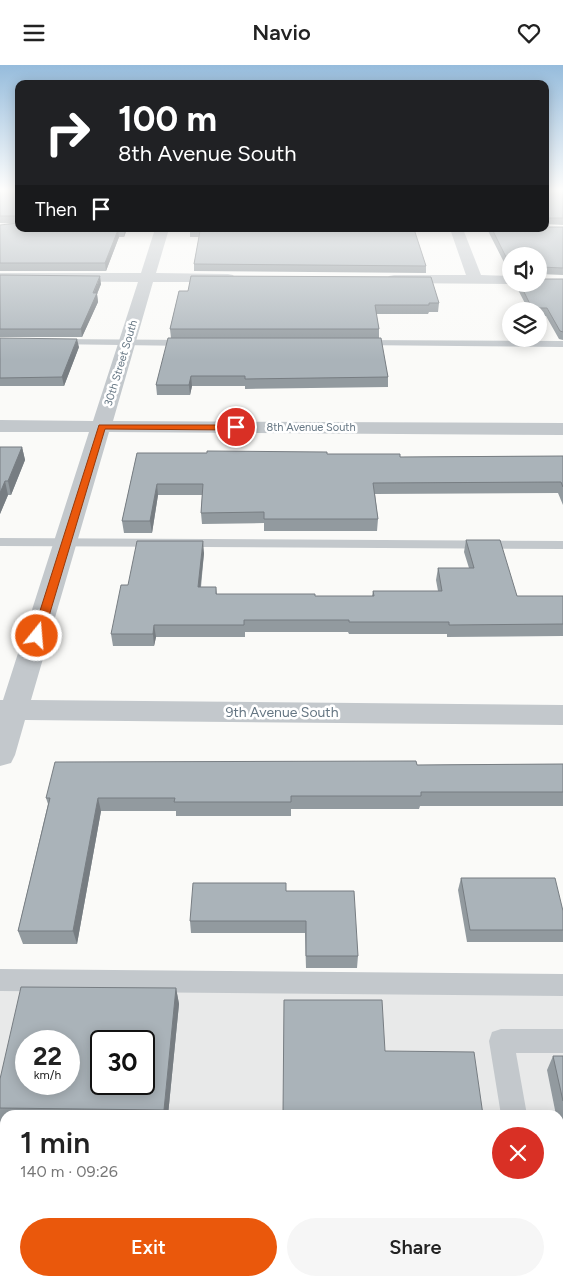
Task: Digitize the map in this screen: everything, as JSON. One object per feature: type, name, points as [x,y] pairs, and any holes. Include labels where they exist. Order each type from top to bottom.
[{"type":"street","name":"30th Street South","points":[[0,755],[7,710],[66,543],[156,247]]},
{"type":"street","points":[[463,247],[475,279]]},
{"type":"street","points":[[0,277],[246,279]]},
{"type":"street","points":[[376,279],[502,280]]},
{"type":"street","name":"8th Avenue South","points":[[0,426],[563,429]]},
{"type":"street","name":"9th Avenue South","points":[[7,710],[563,715]]},
{"type":"lane","points":[[39,342],[196,343]]},
{"type":"lane","points":[[345,343],[563,343]]},
{"type":"lane","points":[[0,542],[563,545]]},
{"type":"lane","points":[[0,980],[563,985]]},
{"type":"lane","points":[[513,1110],[501,1041],[563,1041]]},
{"type":"shaded area","points":[[0,980],[563,985],[563,1110],[0,1110]]},
{"type":"building","points":[[0,247],[111,247],[105,263],[0,263]]},
{"type":"building","points":[[197,247],[420,247],[426,266],[194,264]]},
{"type":"building","points":[[501,247],[563,247],[563,268],[547,267],[547,247],[502,247],[502,249]]},
{"type":"building","points":[[0,275],[100,276],[93,293],[97,293],[81,329],[0,329]]},
{"type":"building","points":[[191,276],[431,277],[439,303],[429,303],[429,305],[375,305],[379,329],[170,329],[179,291],[188,291]]},
{"type":"building","points":[[547,279],[563,279],[563,332],[560,331],[547,308],[547,302],[529,302],[524,292],[547,292]]},
{"type":"building","points":[[0,338],[77,339],[62,377],[0,378]]},
{"type":"building","points":[[168,338],[381,338],[388,377],[245,379],[245,376],[191,376],[189,385],[156,385]]},
{"type":"building","points":[[0,447],[22,447],[8,481],[5,481],[0,493]]},
{"type":"building","points":[[207,451],[400,454],[400,457],[563,456],[563,487],[561,482],[373,483],[378,519],[264,519],[264,512],[201,513],[203,484],[157,484],[150,521],[122,521],[137,453],[207,453]]},
{"type":"building","points":[[466,540],[500,540],[517,596],[563,596],[563,624],[449,625],[449,622],[244,620],[244,625],[154,625],[153,634],[111,634],[121,585],[128,585],[137,541],[203,541],[198,587],[216,587],[216,594],[374,596],[373,591],[442,591],[438,568],[474,568]]},
{"type":"building","points":[[416,761],[417,765],[563,764],[563,792],[421,792],[421,796],[291,796],[291,802],[174,802],[175,798],[98,798],[73,931],[18,931],[50,798],[46,798],[55,762]]},
{"type":"building","points":[[461,878],[555,878],[563,911],[563,930],[470,930]]},
{"type":"building","points":[[193,883],[286,883],[286,891],[354,891],[358,956],[306,956],[306,921],[190,921]]},
{"type":"building","points":[[21,987],[176,988],[164,1110],[0,1108],[0,1079]]},
{"type":"building","points":[[284,1000],[382,1000],[385,1051],[474,1052],[482,1110],[283,1110]]},
{"type":"building","points":[[553,1056],[563,1056],[563,1101]]},
{"type":"route","points":[[37,636],[102,427],[236,427]]}]
